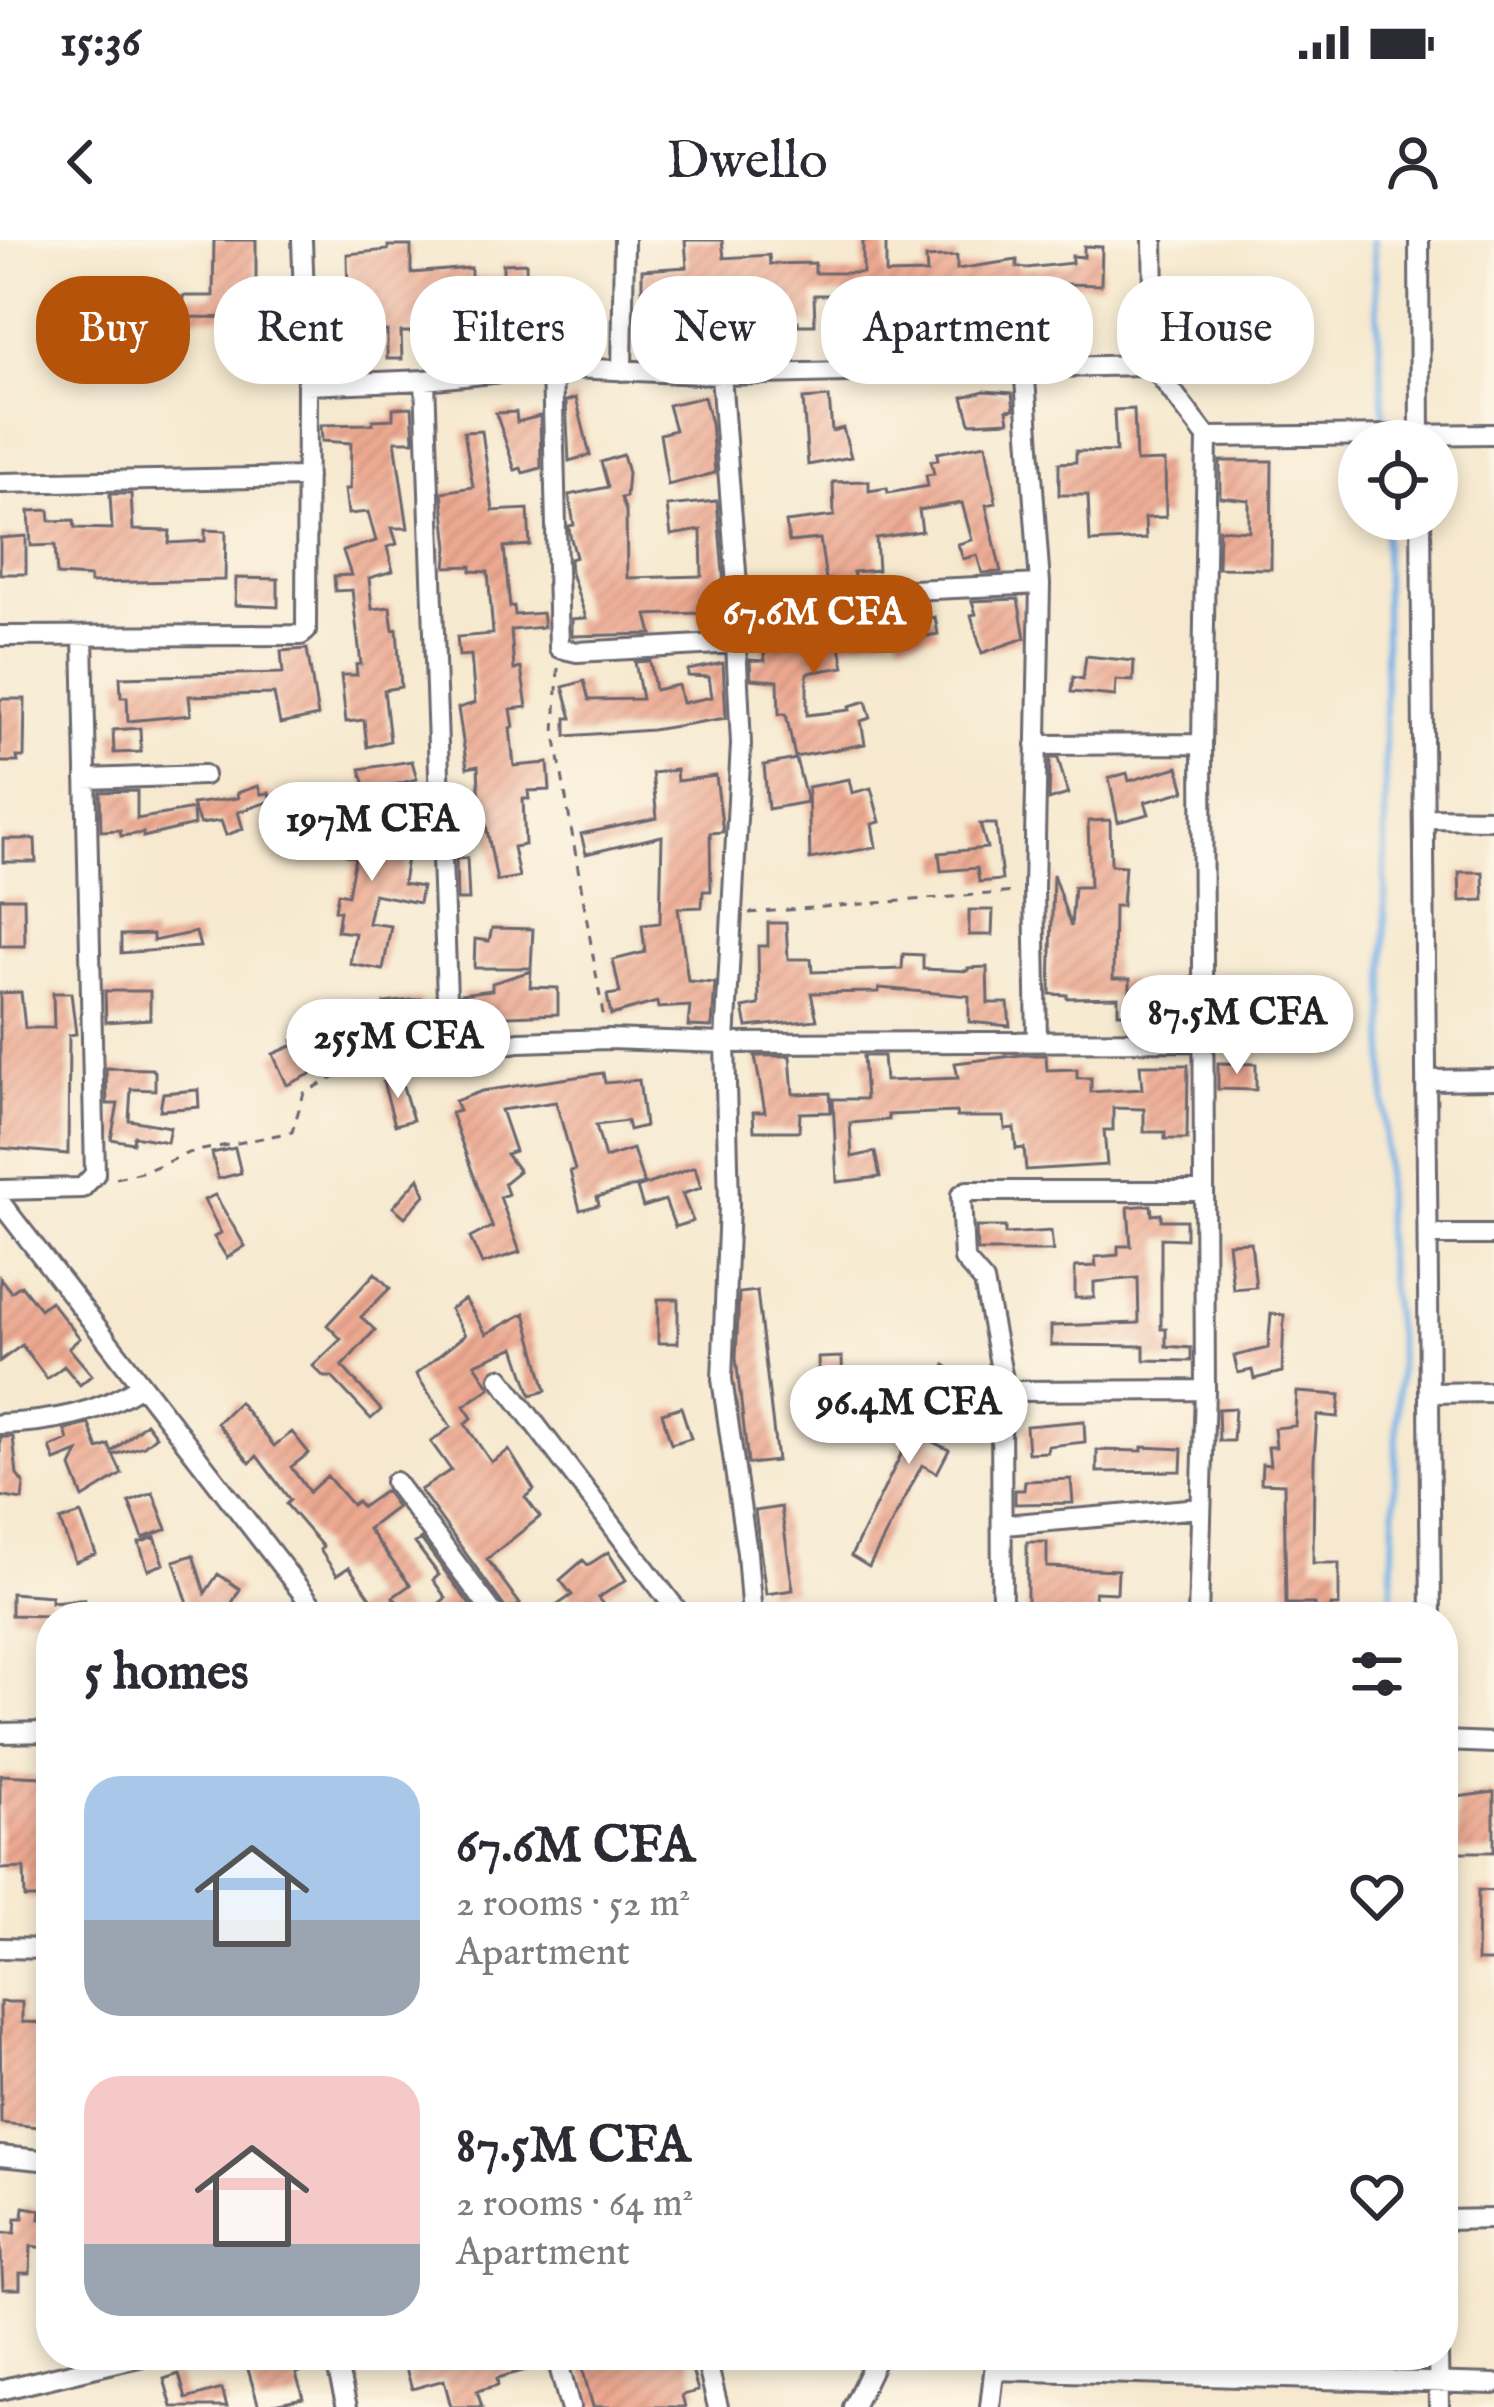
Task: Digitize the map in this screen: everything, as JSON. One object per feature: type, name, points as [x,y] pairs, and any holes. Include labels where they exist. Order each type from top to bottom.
[{"type":"street","points":[[0,636],[306,631],[302,240]]},
{"type":"street","points":[[622,371],[624,240]]},
{"type":"street","points":[[1153,240],[1154,276]]},
{"type":"street","points":[[1419,240],[1420,420]]},
{"type":"street","points":[[607,370],[631,371]]},
{"type":"street","points":[[307,385],[410,381]]},
{"type":"street","points":[[425,384],[449,1054],[519,1042],[608,1039],[725,1043],[1205,1040]]},
{"type":"street","points":[[552,384],[559,648],[577,652],[736,643]]},
{"type":"street","points":[[723,384],[738,598],[741,744],[725,1043],[729,1204],[722,1379],[751,1602]]},
{"type":"street","points":[[1025,384],[1040,584],[1034,890],[1037,1039]]},
{"type":"street","points":[[1167,384],[1207,437],[1202,744],[1205,1390],[1198,1602]]},
{"type":"street","points":[[1458,436],[1494,434]]},
{"type":"street","points":[[1207,437],[1338,438]]},
{"type":"street","points":[[0,483],[307,477]]},
{"type":"street","points":[[1421,540],[1431,1602]]},
{"type":"street","points":[[738,598],[1040,584]]},
{"type":"street","points":[[0,1190],[82,1189],[95,1174],[83,636]]},
{"type":"street","points":[[1036,745],[1202,744]]},
{"type":"street","points":[[86,779],[204,775]]},
{"type":"street","points":[[1424,818],[1494,818]]},
{"type":"street","points":[[1426,1080],[1494,1079]]},
{"type":"street","points":[[1006,1395],[984,1282],[964,1259],[961,1195],[968,1191],[1204,1191]]},
{"type":"street","points":[[0,1202],[309,1602]]},
{"type":"street","points":[[1428,1235],[1494,1235]]},
{"type":"street","points":[[500,1378],[671,1602]]},
{"type":"street","points":[[0,1424],[34,1423],[86,1412],[119,1401],[140,1386]]},
{"type":"street","points":[[1002,1602],[1001,1403],[1006,1395],[1012,1391],[1205,1390]]},
{"type":"street","points":[[1429,1393],[1494,1392]]},
{"type":"street","points":[[395,1482],[485,1602]]},
{"type":"street","points":[[1004,1525],[1200,1508]]},
{"type":"street","points":[[0,1733],[36,1732]]},
{"type":"street","points":[[1458,1742],[1494,1743]]},
{"type":"street","points":[[0,1948],[36,1949]]},
{"type":"street","points":[[0,2156],[36,2160]]},
{"type":"street","points":[[1458,2220],[1494,2219]]},
{"type":"street","points":[[3,2407],[0,2392],[87,2370]]},
{"type":"street","points":[[338,2370],[347,2407]]},
{"type":"street","points":[[560,2370],[570,2407]]},
{"type":"street","points":[[709,2370],[718,2407]]},
{"type":"street","points":[[853,2407],[871,2370]]},
{"type":"street","points":[[990,2407],[995,2370]]},
{"type":"street","points":[[1157,2370],[1494,2384]]},
{"type":"street","points":[[1438,2370],[1438,2407]]},
{"type":"path","points":[[559,648],[554,734],[608,1039]]},
{"type":"path","points":[[730,914],[1034,890]]},
{"type":"path","points":[[91,1183],[146,1171],[188,1153],[292,1132],[304,1093],[359,1064],[449,1054]]},
{"type":"building","points":[[214,240],[256,240],[256,276],[214,276],[214,317],[190,317],[190,296],[213,296]]},
{"type":"building","points":[[685,240],[722,240],[724,258],[769,255],[770,264],[815,263],[815,273],[863,273],[863,240],[886,240],[886,274],[927,273],[926,258],[957,256],[957,269],[1017,260],[1017,267],[1027,268],[1072,263],[1072,256],[1084,257],[1084,246],[1102,247],[1101,285],[1093,285],[1093,276],[821,276],[821,295],[814,295],[815,325],[798,325],[797,276],[642,276],[642,270],[687,267]]},
{"type":"building","points":[[388,246],[411,246],[411,273],[471,268],[471,276],[410,276],[410,332],[401,332],[402,359],[387,359],[386,276],[348,276],[347,254],[388,250]]},
{"type":"building","points":[[526,263],[526,276],[503,276],[503,264]]},
{"type":"building","points":[[984,391],[1012,393],[1014,409],[1007,410],[1009,421],[970,423],[963,397]]},
{"type":"building","points":[[704,397],[715,473],[668,485],[660,434],[675,430],[668,405]]},
{"type":"building","points":[[829,397],[832,431],[843,428],[851,457],[808,465],[803,399]]},
{"type":"building","points":[[576,398],[590,455],[569,461],[566,401]]},
{"type":"building","points":[[412,407],[414,441],[395,441],[408,528],[392,528],[397,544],[387,547],[393,571],[369,578],[372,609],[390,607],[393,630],[397,629],[401,687],[384,690],[390,741],[367,747],[364,720],[346,722],[341,675],[357,675],[356,665],[361,664],[352,590],[335,591],[334,576],[351,575],[343,551],[376,541],[368,512],[348,514],[345,489],[350,489],[351,443],[322,441],[321,425],[373,424],[373,420],[393,419],[393,408]]},
{"type":"building","points":[[1134,409],[1136,462],[1165,461],[1166,517],[1145,518],[1146,539],[1090,542],[1088,495],[1059,495],[1059,463],[1076,462],[1076,451],[1116,452],[1114,410]]},
{"type":"building","points":[[516,412],[517,422],[540,416],[541,468],[523,473],[521,468],[515,470],[496,413]]},
{"type":"building","points":[[482,431],[493,511],[528,509],[530,545],[504,547],[510,607],[514,606],[515,615],[542,613],[544,627],[511,630],[514,670],[521,668],[527,707],[511,709],[514,766],[548,763],[550,790],[528,791],[529,799],[523,799],[525,845],[513,847],[519,877],[497,881],[478,766],[467,768],[458,708],[475,703],[471,655],[459,656],[457,637],[493,634],[488,572],[471,571],[471,566],[446,567],[442,492],[473,487],[464,432]]},
{"type":"building","points":[[986,444],[996,503],[986,505],[1001,572],[982,573],[977,555],[963,559],[958,544],[972,540],[962,503],[919,510],[922,531],[876,538],[878,570],[853,572],[855,579],[826,580],[820,539],[789,542],[786,522],[834,516],[833,482],[869,481],[869,491],[887,488],[888,493],[928,486],[926,475],[934,474],[931,461],[938,460],[937,453]]},
{"type":"building","points":[[623,455],[628,473],[626,497],[621,498],[626,511],[627,578],[702,576],[701,530],[671,535],[667,506],[717,501],[724,586],[712,587],[723,630],[703,631],[698,613],[647,615],[652,634],[572,636],[572,619],[586,618],[571,573],[570,559],[576,557],[569,495],[608,487],[601,462]]},
{"type":"building","points":[[1220,461],[1272,461],[1271,569],[1218,568],[1219,529],[1249,531],[1249,500],[1220,497]]},
{"type":"building","points":[[110,494],[131,494],[133,530],[170,531],[169,543],[205,541],[205,530],[226,531],[225,580],[90,583],[90,577],[57,575],[55,545],[31,546],[29,511],[49,510],[50,521],[74,520],[75,528],[112,529]]},
{"type":"building","points":[[26,536],[26,574],[0,574],[0,538]]},
{"type":"building","points":[[236,578],[278,579],[278,607],[235,605]]},
{"type":"building","points":[[1018,599],[1025,638],[982,653],[971,615],[976,614],[972,601]]},
{"type":"building","points":[[839,607],[845,628],[883,617],[888,634],[840,646],[844,667],[807,673],[807,715],[850,710],[849,706],[866,701],[871,718],[861,721],[865,744],[795,757],[786,714],[779,714],[778,681],[751,679],[750,660],[765,661],[761,626],[820,619],[817,611]]},
{"type":"building","points":[[935,617],[938,634],[900,641],[897,624]]},
{"type":"building","points":[[307,649],[318,716],[280,724],[274,694],[189,696],[191,715],[128,721],[120,677],[283,673],[281,651]]},
{"type":"building","points":[[1086,656],[1134,661],[1133,681],[1116,680],[1115,696],[1071,692],[1073,677],[1083,679]]},
{"type":"building","points":[[650,661],[655,690],[678,685],[682,703],[712,697],[709,677],[688,676],[688,670],[723,663],[726,718],[652,730],[566,736],[566,718],[572,718],[563,687],[584,681],[589,700],[642,699],[635,662]]},
{"type":"building","points":[[0,699],[25,699],[24,757],[17,757],[18,762],[0,762]]},
{"type":"building","points":[[140,728],[141,752],[114,753],[113,730]]},
{"type":"building","points":[[1050,758],[1058,758],[1068,794],[1049,800]]},
{"type":"building","points":[[796,759],[807,802],[768,809],[764,765]]},
{"type":"building","points":[[412,761],[417,779],[367,792],[360,769]]},
{"type":"building","points":[[1178,767],[1185,791],[1145,802],[1149,814],[1118,822],[1109,778],[1127,773],[1129,781]]},
{"type":"building","points":[[676,770],[677,781],[716,776],[723,832],[710,833],[711,891],[703,891],[702,907],[678,908],[688,981],[715,983],[712,1027],[688,1026],[690,1006],[658,1008],[657,1002],[611,1015],[607,995],[620,993],[613,960],[645,952],[642,925],[660,923],[662,836],[586,854],[581,834],[657,818],[652,773]]},
{"type":"building","points":[[849,779],[852,793],[871,788],[880,822],[872,824],[876,847],[810,859],[808,787]]},
{"type":"building","points":[[258,786],[261,794],[269,793],[271,801],[238,812],[243,829],[226,835],[221,821],[200,824],[192,804],[238,798],[237,793]]},
{"type":"building","points":[[137,791],[137,819],[193,809],[194,825],[143,837],[143,833],[121,836],[120,830],[101,831],[100,792]]},
{"type":"building","points":[[377,811],[384,834],[411,831],[403,884],[422,887],[419,903],[374,894],[368,923],[391,926],[383,970],[350,964],[355,933],[337,931],[338,893],[348,895],[355,857],[346,855],[350,840],[333,845],[328,830]]},
{"type":"building","points":[[1110,820],[1111,865],[1125,866],[1122,906],[1114,906],[1113,979],[1130,979],[1130,991],[1169,990],[1170,1013],[1118,1013],[1118,997],[1050,994],[1053,874],[1071,927],[1074,887],[1090,887],[1088,821]]},
{"type":"building","points":[[980,824],[996,824],[1002,880],[979,882],[977,868],[941,871],[939,853],[987,848]]},
{"type":"building","points":[[3,839],[35,839],[36,862],[3,862]]},
{"type":"building","points":[[467,858],[469,900],[457,900],[456,859]]},
{"type":"building","points":[[1459,872],[1483,872],[1484,900],[1460,901]]},
{"type":"building","points":[[0,898],[24,898],[25,946],[0,946]]},
{"type":"building","points":[[969,910],[993,910],[992,935],[969,935]]},
{"type":"building","points":[[768,923],[786,923],[788,959],[811,959],[812,972],[902,969],[903,954],[923,955],[923,969],[987,967],[988,1003],[1008,1003],[1010,1026],[969,1022],[969,996],[879,988],[879,992],[811,993],[817,1020],[747,1027],[743,1008],[759,1005],[758,946],[768,946]]},
{"type":"building","points":[[492,928],[533,929],[531,968],[474,968],[475,939],[489,941]]},
{"type":"building","points":[[196,932],[200,947],[121,953],[121,935],[153,934],[153,941]]},
{"type":"building","points":[[531,971],[530,987],[558,988],[558,1014],[484,1017],[470,1023],[461,994],[492,990],[492,983]]},
{"type":"building","points":[[105,991],[150,991],[150,1019],[106,1022]]},
{"type":"building","points":[[21,992],[25,1028],[54,1028],[53,993],[71,993],[76,1034],[69,1035],[68,1154],[0,1148],[0,993]]},
{"type":"building","points":[[421,999],[423,1014],[403,1016],[407,1033],[350,1049],[348,1032],[380,1024],[378,1011],[385,1010],[384,1003]]},
{"type":"building","points":[[337,1010],[344,1041],[310,1051],[319,1070],[287,1085],[273,1054],[294,1045],[293,1040],[322,1032],[317,1014]]},
{"type":"building","points":[[1046,1055],[1047,1070],[1077,1069],[1077,1078],[1091,1078],[1091,1092],[1142,1089],[1140,1065],[1188,1065],[1187,1139],[1144,1132],[1144,1109],[1113,1108],[1113,1130],[1104,1130],[1107,1165],[1026,1170],[1024,1148],[1016,1149],[1014,1128],[1005,1129],[1004,1117],[957,1117],[956,1112],[888,1115],[889,1120],[850,1123],[852,1157],[875,1152],[880,1177],[837,1182],[833,1099],[866,1099],[863,1056],[883,1056],[885,1081],[958,1078],[955,1063]]},
{"type":"building","points":[[755,1056],[790,1056],[793,1094],[830,1093],[831,1112],[800,1113],[799,1131],[754,1131],[753,1112],[765,1112]]},
{"type":"building","points":[[1218,1063],[1256,1064],[1256,1090],[1218,1089]]},
{"type":"building","points":[[106,1068],[155,1072],[155,1090],[131,1089],[129,1120],[170,1127],[167,1142],[134,1136],[133,1143],[111,1139],[118,1104],[107,1104]]},
{"type":"building","points":[[603,1073],[605,1083],[639,1080],[645,1126],[629,1130],[627,1121],[596,1125],[605,1158],[633,1149],[644,1184],[597,1197],[599,1205],[580,1210],[570,1171],[575,1170],[556,1102],[501,1110],[515,1151],[506,1154],[519,1171],[504,1183],[508,1194],[500,1197],[520,1252],[482,1264],[470,1238],[493,1229],[451,1113],[459,1111],[455,1101],[482,1091]]},
{"type":"building","points":[[400,1077],[413,1120],[395,1125],[383,1082]]},
{"type":"building","points":[[198,1090],[199,1107],[160,1110],[163,1093]]},
{"type":"building","points":[[235,1148],[241,1173],[218,1179],[212,1153]]},
{"type":"building","points":[[695,1167],[701,1188],[682,1194],[693,1221],[675,1227],[665,1200],[643,1207],[637,1188]]},
{"type":"building","points":[[419,1178],[425,1195],[405,1217],[393,1207]]},
{"type":"building","points":[[215,1195],[245,1246],[227,1258],[214,1237],[221,1233],[204,1200]]},
{"type":"building","points":[[1151,1205],[1152,1215],[1161,1214],[1161,1220],[1186,1220],[1186,1239],[1161,1238],[1161,1329],[1166,1329],[1166,1346],[1191,1348],[1191,1361],[1144,1360],[1144,1346],[1051,1345],[1051,1326],[1139,1323],[1138,1278],[1094,1282],[1094,1298],[1075,1298],[1075,1267],[1096,1266],[1095,1257],[1118,1255],[1118,1246],[1131,1246],[1128,1207]]},
{"type":"building","points":[[976,1227],[1005,1227],[1005,1234],[1051,1231],[1053,1251],[977,1251]]},
{"type":"building","points":[[1251,1242],[1256,1287],[1233,1289],[1228,1243]]},
{"type":"building","points":[[375,1273],[390,1288],[361,1317],[375,1330],[342,1366],[381,1410],[371,1419],[332,1377],[324,1377],[313,1366],[341,1339],[327,1325]]},
{"type":"building","points":[[0,1278],[11,1292],[21,1285],[40,1309],[50,1301],[80,1338],[69,1348],[92,1375],[80,1385],[64,1366],[47,1379],[22,1345],[0,1361]]},
{"type":"building","points":[[757,1291],[777,1461],[748,1464],[736,1358],[739,1293]]},
{"type":"building","points":[[465,1299],[486,1334],[525,1313],[546,1391],[531,1395],[515,1347],[475,1364],[490,1388],[464,1406],[472,1418],[465,1424],[491,1462],[509,1450],[534,1490],[525,1497],[540,1517],[487,1559],[519,1602],[501,1602],[420,1490],[451,1470],[431,1442],[451,1427],[416,1374],[465,1335],[450,1309]]},
{"type":"building","points":[[658,1299],[678,1299],[678,1343],[658,1343]]},
{"type":"building","points":[[1271,1314],[1284,1315],[1282,1372],[1254,1379],[1252,1370],[1238,1373],[1234,1356],[1268,1348]]},
{"type":"building","points":[[842,1357],[844,1437],[821,1438],[818,1358]]},
{"type":"building","points":[[945,1365],[963,1377],[931,1441],[949,1450],[937,1473],[922,1465],[869,1567],[851,1556]]},
{"type":"building","points":[[1297,1392],[1340,1395],[1338,1417],[1317,1415],[1313,1563],[1339,1563],[1339,1602],[1286,1602],[1284,1484],[1261,1483],[1262,1464],[1270,1465],[1268,1447],[1276,1447],[1274,1428],[1295,1426]]},
{"type":"building","points":[[239,1402],[274,1446],[292,1432],[309,1453],[291,1467],[309,1492],[327,1476],[352,1505],[357,1501],[362,1507],[385,1491],[397,1507],[368,1529],[410,1585],[393,1597],[397,1602],[366,1602],[371,1598],[349,1567],[337,1575],[320,1550],[323,1547],[286,1504],[290,1500],[257,1456],[250,1463],[217,1423]]},
{"type":"building","points":[[681,1407],[691,1438],[671,1444],[662,1413]]},
{"type":"building","points":[[1235,1408],[1233,1441],[1219,1441],[1218,1409]]},
{"type":"building","points":[[1084,1421],[1085,1442],[1028,1453],[1026,1426]]},
{"type":"building","points":[[146,1423],[156,1436],[144,1446],[113,1455],[122,1474],[83,1498],[71,1467],[78,1452],[55,1461],[50,1447],[68,1440],[65,1430],[89,1424],[98,1449],[109,1445],[112,1452]]},
{"type":"building","points":[[0,1437],[13,1437],[17,1475],[24,1484],[22,1500],[0,1496]]},
{"type":"building","points":[[1142,1447],[1182,1449],[1181,1471],[1097,1472],[1097,1450],[1142,1451]]},
{"type":"building","points":[[1071,1479],[1073,1503],[1015,1504],[1015,1490],[1024,1490],[1025,1481]]},
{"type":"building","points":[[153,1493],[167,1529],[143,1538],[129,1502]]},
{"type":"building","points":[[781,1507],[793,1590],[766,1594],[755,1511]]},
{"type":"building","points":[[81,1514],[96,1554],[75,1562],[60,1521]]},
{"type":"building","points":[[155,1537],[164,1564],[148,1570],[139,1543]]},
{"type":"building","points":[[421,1539],[468,1602],[441,1602],[446,1598],[433,1580],[439,1575],[415,1543]]},
{"type":"building","points":[[1027,1542],[1047,1542],[1047,1567],[1118,1570],[1117,1593],[1095,1592],[1095,1602],[1027,1602]]},
{"type":"building","points":[[608,1552],[626,1580],[598,1598],[601,1602],[562,1602],[572,1595],[560,1580],[583,1560],[588,1565]]},
{"type":"building","points":[[193,1555],[205,1593],[218,1574],[240,1589],[233,1602],[187,1602],[174,1561]]},
{"type":"building","points":[[11,1593],[51,1596],[51,1602],[36,1602],[36,1616],[11,1615]]},
{"type":"building","points":[[0,1775],[36,1777],[36,1898],[25,1898],[24,1868],[0,1869]]},
{"type":"building","points":[[1494,1792],[1494,1852],[1458,1852],[1458,1797]]},
{"type":"building","points":[[1478,1890],[1494,1891],[1494,1961],[1477,1961]]},
{"type":"building","points":[[0,2002],[22,2002],[22,2022],[36,2022],[36,2127],[1,2123]]},
{"type":"building","points":[[24,2207],[36,2209],[30,2273],[20,2273],[20,2289],[3,2289],[0,2233],[15,2233],[16,2218],[23,2218]]},
{"type":"building","points":[[248,2370],[304,2370],[296,2374],[303,2398],[259,2407]]},
{"type":"building","points":[[406,2370],[526,2370],[497,2378],[498,2385],[477,2391],[482,2407],[451,2407],[444,2380],[412,2389]]},
{"type":"building","points":[[583,2370],[692,2370],[698,2391],[682,2395],[685,2407],[593,2407]]},
{"type":"building","points":[[179,2374],[186,2399],[222,2389],[227,2407],[172,2407],[164,2379]]},
{"type":"waterway","points":[[1373,240],[1384,420]]},
{"type":"waterway","points":[[1385,540],[1385,1242],[1399,1357],[1391,1602]]}]
